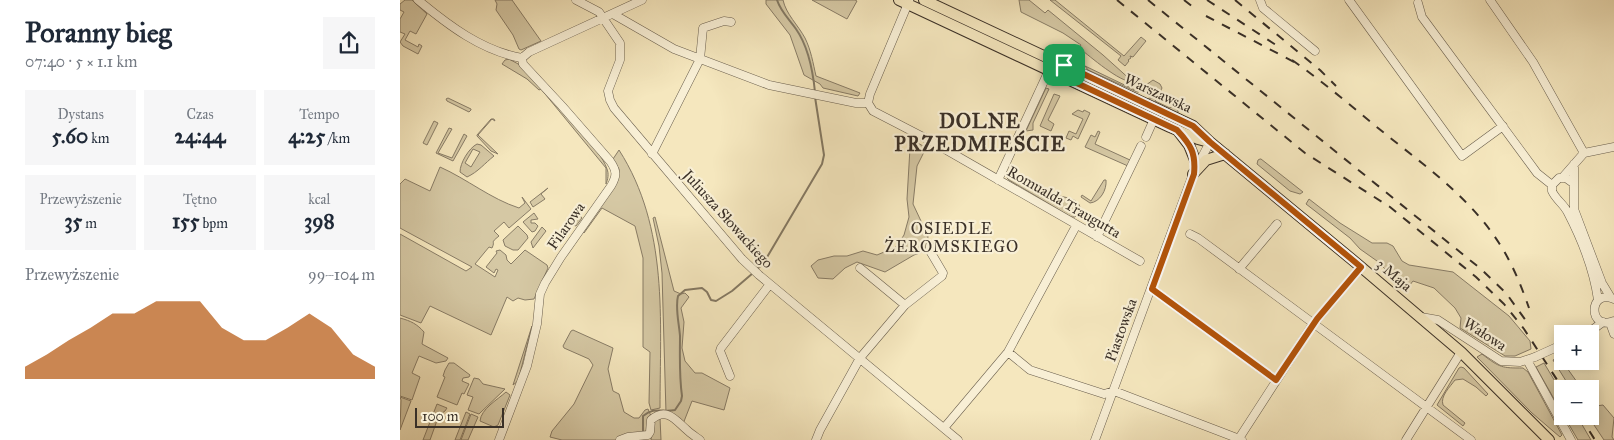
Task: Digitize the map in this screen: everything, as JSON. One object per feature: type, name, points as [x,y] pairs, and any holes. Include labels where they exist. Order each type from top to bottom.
[{"type":"main road","name":"Warszawska","points":[[924,0],[1154,119],[1198,139],[1210,142]]},
{"type":"main road","name":"Warszawska","points":[[906,1],[1193,126],[1210,142]]},
{"type":"main road","points":[[1177,130],[1190,145],[1196,160]]},
{"type":"main road","name":"3 Maja","points":[[1210,142],[1462,352],[1543,438]]},
{"type":"main road","points":[[1194,174],[1206,160],[1225,154]]},
{"type":"street","points":[[418,0],[444,22],[466,36],[497,51],[522,58],[529,52],[642,0]]},
{"type":"street","name":"Juliusza Słowackiego","points":[[576,0],[599,12],[618,38],[621,48],[620,60],[609,85],[610,100],[652,154],[750,267],[958,440]]},
{"type":"street","points":[[1260,0],[1263,8],[1315,51]]},
{"type":"street","points":[[1349,0],[1462,156],[1503,126]]},
{"type":"street","points":[[1490,0],[1533,62],[1584,153]]},
{"type":"street","points":[[614,14],[674,49],[769,86],[868,103],[906,1]]},
{"type":"street","points":[[1417,1],[1422,17],[1537,173],[1552,184]]},
{"type":"street","points":[[652,154],[700,59],[703,28],[724,21],[731,22]]},
{"type":"street","name":"Filarowa","points":[[499,440],[527,366],[537,324],[540,294],[545,282],[616,176],[616,171],[611,163],[524,64],[522,58]]},
{"type":"street","points":[[998,180],[1051,65]]},
{"type":"street","name":"Romualda Traugutta","points":[[868,103],[873,111],[1140,261]]},
{"type":"street","points":[[1146,136],[1154,119]]},
{"type":"street","name":"Piastowska","points":[[1194,174],[1196,160],[1210,142]]},
{"type":"street","name":"Piastowska","points":[[1095,440],[1194,174],[1210,142]]},
{"type":"street","points":[[1097,237],[1141,146]]},
{"type":"street","points":[[1587,325],[1594,313],[1598,300],[1596,284],[1568,211],[1552,192],[1552,184],[1556,179],[1563,177],[1584,153],[1614,147]]},
{"type":"street","points":[[1574,164],[1574,209],[1602,283],[1613,298]]},
{"type":"street","points":[[1563,177],[1573,183]]},
{"type":"street","points":[[1559,199],[1569,199],[1573,194]]},
{"type":"street","points":[[1239,269],[1277,224]]},
{"type":"street","points":[[944,428],[1008,352],[1076,226]]},
{"type":"street","points":[[1190,234],[1198,238],[1471,440]]},
{"type":"street","points":[[816,440],[860,358],[905,305],[942,276],[943,273],[930,251],[930,246]]},
{"type":"street","points":[[1008,352],[1030,370],[1104,394],[1114,391],[1239,440],[1313,324],[1361,267]]},
{"type":"street","points":[[860,268],[905,305]]},
{"type":"street","points":[[730,376],[720,351],[721,348],[770,284]]},
{"type":"street","points":[[1152,289],[1276,380]]},
{"type":"street","points":[[1598,300],[1613,298]]},
{"type":"street","points":[[1594,313],[1596,317],[1609,322],[1614,334]]},
{"type":"street","name":"Wałowa","points":[[1421,317],[1438,320],[1501,361],[1513,363],[1531,358],[1554,348]]},
{"type":"street","points":[[1406,440],[1462,352]]},
{"type":"street","points":[[1531,358],[1570,440]]},
{"type":"street","points":[[620,440],[649,434],[650,423],[654,417],[667,415],[676,419],[700,440]]},
{"type":"shaded area","points":[[405,0],[412,0],[427,14],[416,34],[410,31],[405,40],[418,47],[419,44],[422,46],[418,54],[403,46],[400,42],[405,34],[400,32],[400,19],[404,12],[400,10],[400,4]]},
{"type":"shaded area","points":[[495,0],[512,0],[541,41],[521,50],[519,49],[513,35],[496,10],[497,4]]},
{"type":"shaded area","points":[[766,0],[783,0],[807,43],[816,76],[860,93],[858,96],[823,88],[820,84],[804,75],[790,35],[766,4]]},
{"type":"shaded area","points":[[812,0],[855,0],[857,1],[847,19]]},
{"type":"shaded area","points":[[1019,0],[1029,0],[1045,13],[1048,10],[1133,82],[1120,78],[1105,68],[1079,48],[1081,45],[1063,33],[1021,12]]},
{"type":"shaded area","points":[[1050,0],[1055,0],[1124,56],[1141,37],[1146,41],[1133,57],[1130,56],[1131,58],[1125,66],[1118,60],[1121,56]]},
{"type":"shaded area","points":[[509,59],[520,65],[598,152],[608,171],[606,184],[606,168],[541,89],[539,90],[527,79],[502,64],[505,60]]},
{"type":"shaded area","points":[[1085,66],[1135,90],[1138,87],[1140,88],[1139,92],[1088,70]]},
{"type":"shaded area","points":[[1153,80],[1160,84],[1162,88],[1160,92],[1155,94],[1146,85]]},
{"type":"shaded area","points":[[1046,88],[1049,89],[1033,123],[1033,130],[1026,131]]},
{"type":"shaded area","points":[[1054,94],[1060,96],[1048,120],[1054,124],[1051,131],[1040,126]]},
{"type":"shaded area","points":[[1158,97],[1155,101],[1170,108],[1174,105],[1178,114],[1144,99]]},
{"type":"shaded area","points":[[448,98],[471,110],[469,112],[447,101],[446,99]]},
{"type":"shaded area","points":[[1078,110],[1090,113],[1078,139],[1073,136],[1071,140],[1066,138],[1069,131],[1076,134],[1083,119],[1072,114]]},
{"type":"shaded area","points":[[491,119],[478,135],[498,154],[491,151],[477,136]]},
{"type":"shaded area","points":[[434,121],[438,123],[427,145],[423,143]]},
{"type":"shaded area","points":[[449,128],[452,129],[438,153],[452,158],[464,134],[467,136],[453,161],[436,153]]},
{"type":"shaded area","points":[[1098,131],[1100,132],[1095,144],[1130,160],[1128,166],[1085,147],[1091,135],[1095,137]]},
{"type":"shaded area","points":[[916,142],[923,146],[924,152],[917,166],[913,204],[928,236],[927,246],[923,252],[914,255],[885,272],[857,262],[845,268],[833,279],[818,278],[811,266],[818,260],[834,256],[847,256],[863,251],[877,255],[896,247],[904,235],[909,217],[907,199],[910,148]]},
{"type":"shaded area","points":[[477,144],[494,156],[467,177],[460,172],[460,168],[466,156]],"holes":[[[473,149],[480,152],[471,167],[465,163]]]},
{"type":"shaded area","points":[[619,150],[635,180],[646,211],[654,243],[658,275],[661,342],[660,408],[651,410],[649,403],[650,352],[643,347],[643,258],[635,226],[602,208],[584,233],[583,231],[618,178],[619,169],[613,159]]},
{"type":"shaded area","points":[[1261,159],[1303,192],[1300,194],[1290,191],[1257,164],[1258,160]]},
{"type":"shaded area","points":[[440,167],[519,208],[525,203],[522,197],[531,209],[509,228],[504,222],[494,231],[499,236],[493,241],[492,248],[489,247],[475,264],[495,277],[498,270],[496,269],[494,273],[486,267],[497,253],[496,251],[500,250],[506,255],[507,260],[511,264],[525,250],[547,265],[548,268],[534,299],[525,300],[518,298],[513,301],[507,297],[491,335],[430,306],[421,323],[400,315],[400,234],[466,271],[472,267],[400,228],[400,184],[405,179],[430,191]]},
{"type":"shaded area","points":[[1008,172],[1050,193],[1076,201],[1079,205],[1079,212],[1075,217],[1071,217],[1009,180],[1007,178]]},
{"type":"shaded area","points":[[1104,180],[1106,180],[1105,188],[1097,200],[1090,203],[1081,197],[1082,195],[1091,201]]},
{"type":"shaded area","points":[[548,188],[541,194],[545,199],[533,207],[530,202]]},
{"type":"shaded area","points":[[1309,199],[1340,223],[1372,243],[1387,243],[1393,246],[1402,261],[1409,265],[1453,272],[1509,316],[1530,341],[1531,349],[1515,356],[1505,356],[1460,328],[1461,318],[1455,308],[1434,288],[1413,281],[1409,286],[1400,284],[1350,238],[1306,204]]},
{"type":"shaded area","points":[[577,212],[582,218],[576,226],[565,223],[568,217]]},
{"type":"shaded area","points":[[534,213],[538,219],[531,220],[531,223],[535,223],[538,226],[532,232],[523,222]]},
{"type":"shaded area","points":[[655,217],[674,291],[681,294],[685,293],[689,297],[681,308],[684,322],[682,348],[685,361],[695,373],[702,373],[730,388],[724,410],[692,401],[683,424],[666,413],[662,273],[653,218]]},
{"type":"shaded area","points":[[518,226],[528,238],[518,250],[513,250],[505,246],[503,240]]},
{"type":"shaded area","points":[[542,227],[546,231],[533,248],[531,242]]},
{"type":"shaded area","points":[[400,318],[414,323],[424,332],[422,344],[448,358],[446,361],[436,363],[419,356],[412,373],[420,377],[412,400],[400,396]]},
{"type":"shaded area","points":[[532,326],[518,381],[513,385]]},
{"type":"shaded area","points":[[573,330],[613,348],[608,369],[613,391],[619,394],[624,412],[634,418],[639,418],[648,409],[651,416],[647,432],[618,440],[562,440],[550,437],[552,431],[574,404],[593,365],[589,359],[564,348],[563,346]]},
{"type":"shaded area","points":[[1482,354],[1501,366],[1523,368],[1528,372],[1554,420],[1554,425],[1557,425],[1562,435],[1560,437],[1532,413],[1477,357]]},
{"type":"shaded area","points":[[449,363],[454,363],[470,375],[463,378],[462,381],[469,384],[464,394],[462,393],[457,405],[437,397]]},
{"type":"shaded area","points":[[1544,363],[1554,380],[1554,399],[1536,367]]},
{"type":"shaded area","points":[[1461,367],[1488,394],[1486,396],[1463,379],[1455,380],[1444,395],[1442,402],[1443,405],[1465,423],[1463,426],[1437,405]]},
{"type":"shaded area","points":[[1559,370],[1568,370],[1576,380],[1565,380]]},
{"type":"shaded area","points":[[474,378],[479,379],[483,384],[505,389],[479,414],[468,410],[473,397],[467,395]]},
{"type":"shaded area","points":[[506,392],[510,395],[498,425],[494,427],[480,421],[486,409]]},
{"type":"shaded area","points":[[400,397],[411,401],[400,430],[401,400]]},
{"type":"shaded area","points":[[437,404],[447,408],[439,415],[430,440],[423,440]]},
{"type":"shaded area","points":[[1603,405],[1614,418],[1612,437],[1614,440],[1604,440],[1594,425],[1599,425],[1599,406]]},
{"type":"shaded area","points":[[466,412],[470,414],[460,440],[455,440]]},
{"type":"shaded area","points":[[471,414],[478,417],[468,440],[461,440]]},
{"type":"shaded area","points":[[660,418],[661,440],[651,440],[653,421]]},
{"type":"shaded area","points":[[1569,425],[1582,425],[1591,440],[1578,440]]},
{"type":"waterway","points":[[777,0],[804,43],[815,92]]},
{"type":"waterway","points":[[756,270],[763,264],[822,164],[824,155],[815,97]]},
{"type":"waterway","points":[[643,433],[643,416],[655,410],[675,410],[681,401],[678,296],[685,290],[702,288],[707,292],[711,300],[716,301],[732,291],[753,273]]},
{"type":"railway","points":[[1117,0],[1305,153],[1390,207],[1476,277],[1504,304],[1524,329],[1557,380]]},
{"type":"railway","points":[[1148,0],[1481,269],[1506,293],[1529,325]]},
{"type":"railway","points":[[1184,0],[1198,11]]},
{"type":"railway","points":[[1207,0],[1276,45]]},
{"type":"railway","points":[[1235,0],[1320,70],[1336,86]]},
{"type":"railway","points":[[1206,16],[1298,64]]},
{"type":"railway","points":[[1292,60],[1427,167],[1459,195],[1487,226],[1504,251],[1516,274],[1529,308]]},
{"type":"railway","points":[[1586,425],[1595,440]]},
{"type":"district","name":"DOLNE PRZEDMIEŚCIE","points":[[980,132]]},
{"type":"district","name":"OSIEDLE ŻEROMSKIEGO","points":[[952,237]]},
{"type":"route","points":[[1054,60],[1064,65],[1193,126],[1361,267],[1307,332],[1276,380],[1152,289],[1194,174],[1196,160],[1190,145],[1177,130],[1049,70],[1054,60]]}]
